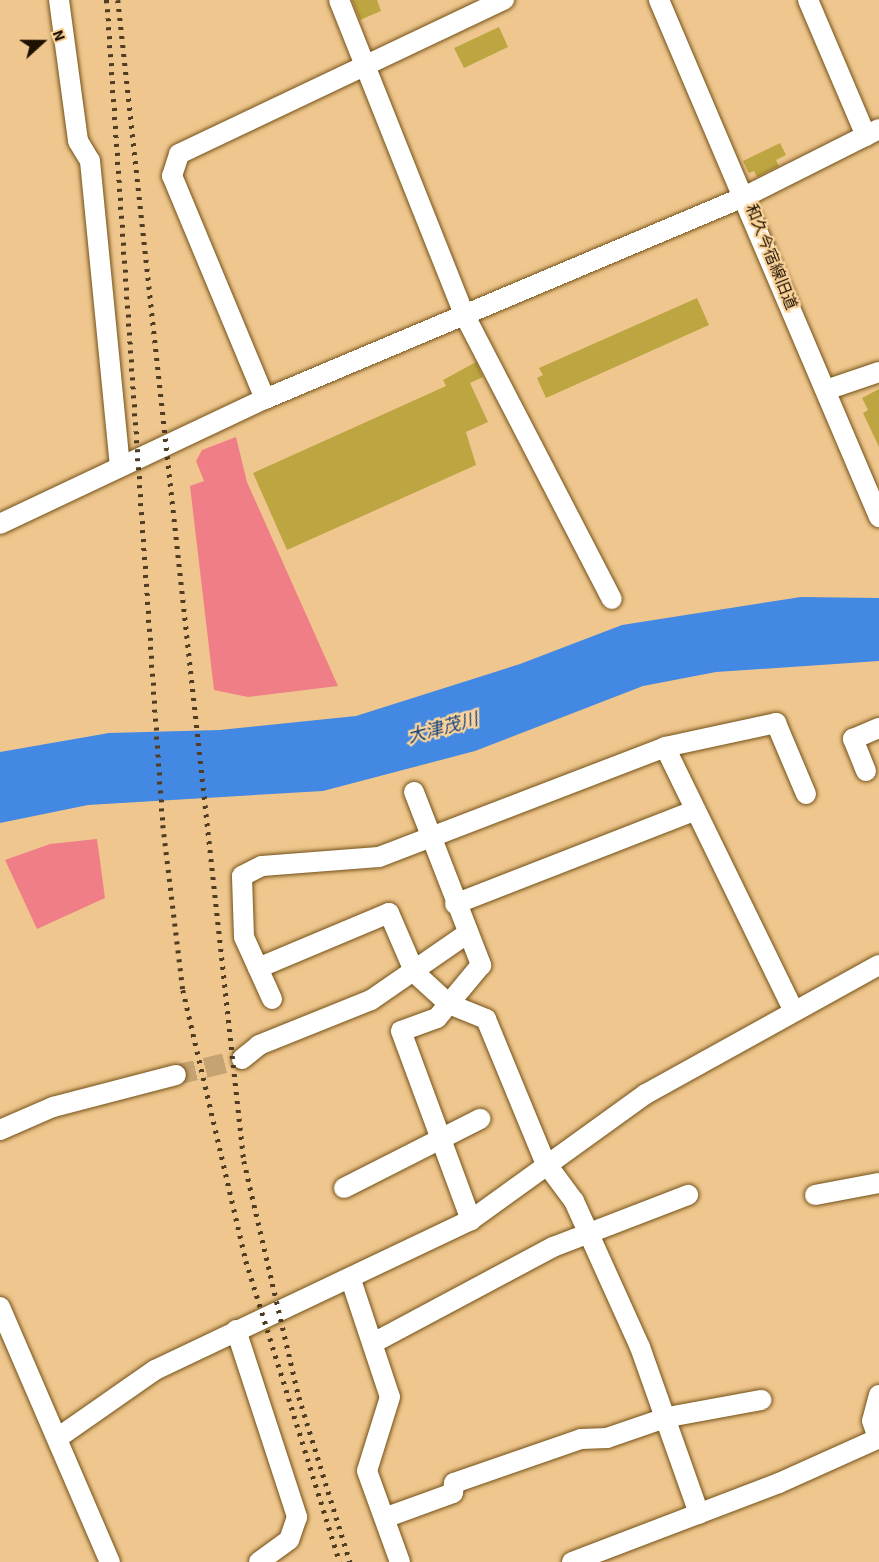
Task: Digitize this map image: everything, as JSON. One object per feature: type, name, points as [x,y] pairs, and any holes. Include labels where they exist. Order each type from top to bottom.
[{"type":"street","points":[[59,0],[78,141],[90,160],[120,465]]},
{"type":"street","points":[[339,0],[464,314],[612,599]]},
{"type":"street","points":[[265,399],[172,176],[179,154],[504,0]]},
{"type":"street","name":"和久今宿線旧道","points":[[659,0],[746,196],[879,516]]},
{"type":"street","points":[[0,524],[120,465],[265,399],[746,196],[872,133],[808,0]]},
{"type":"street","points":[[826,390],[879,372]]},
{"type":"street","points":[[272,999],[244,937],[242,876],[262,866],[379,856],[431,834],[665,747],[776,723],[806,794]]},
{"type":"street","points":[[866,771],[853,739],[879,728]]},
{"type":"street","points":[[665,747],[693,811],[793,1010]]},
{"type":"street","points":[[414,792],[455,904],[481,965],[436,1018],[400,1031],[438,1140],[471,1220]]},
{"type":"street","points":[[455,904],[693,811]]},
{"type":"street","points":[[258,968],[389,913],[415,974],[449,1004],[486,1019],[545,1162],[589,1232],[668,1417],[699,1514]]},
{"type":"street","points":[[242,1059],[259,1046],[371,1000],[415,974],[468,933]]},
{"type":"street","points":[[59,1437],[155,1370],[236,1330],[351,1280],[471,1220],[545,1162],[597,1134],[646,1094],[793,1010],[879,965]]},
{"type":"street","points":[[0,1130],[53,1107],[176,1075]]},
{"type":"street","points":[[344,1188],[480,1119]]},
{"type":"street","points":[[815,1195],[879,1183]]},
{"type":"street","points":[[375,1342],[589,1232],[688,1195]]},
{"type":"street","points":[[351,1280],[375,1342],[390,1397],[368,1471],[387,1518],[400,1562]]},
{"type":"street","points":[[2,1319],[59,1437],[111,1562]]},
{"type":"street","points":[[236,1330],[297,1517],[289,1540],[259,1562]]},
{"type":"street","points":[[572,1562],[699,1514],[878,1438],[872,1421],[879,1395]]},
{"type":"street","points":[[387,1518],[453,1493],[454,1483],[668,1417],[760,1400]]},
{"type":"shaded area","points":[[236,437],[247,482],[338,686],[248,697],[214,690],[190,486],[204,481],[196,461],[202,450]]},
{"type":"shaded area","points":[[97,839],[105,898],[37,929],[5,860],[50,844]]},
{"type":"water","name":"大津茂川","points":[[801,597],[879,598],[879,661],[716,672],[643,686],[475,751],[323,791],[88,805],[0,823],[0,752],[109,733],[220,730],[356,716],[520,664],[622,625]]},
{"type":"building","points":[[352,0],[377,0],[381,11],[360,20]]},
{"type":"building","points":[[499,27],[508,47],[464,68],[454,48]]},
{"type":"building","points":[[780,143],[786,155],[776,160],[779,166],[757,177],[754,171],[749,173],[743,161]]},
{"type":"building","points":[[697,298],[709,325],[546,398],[537,378],[543,375],[539,368]]},
{"type":"building","points":[[476,362],[483,377],[470,383],[488,422],[466,432],[476,465],[287,550],[253,473],[446,386],[443,380]]},
{"type":"building","points":[[879,389],[879,447],[863,413],[868,410],[862,398]]},
{"type":"tunnel","points":[[176,1075],[242,1059]]},
{"type":"railway","points":[[107,0],[163,825],[183,990],[246,1261],[340,1562]]},
{"type":"railway","points":[[118,0],[244,1161],[299,1397],[350,1562]]}]
